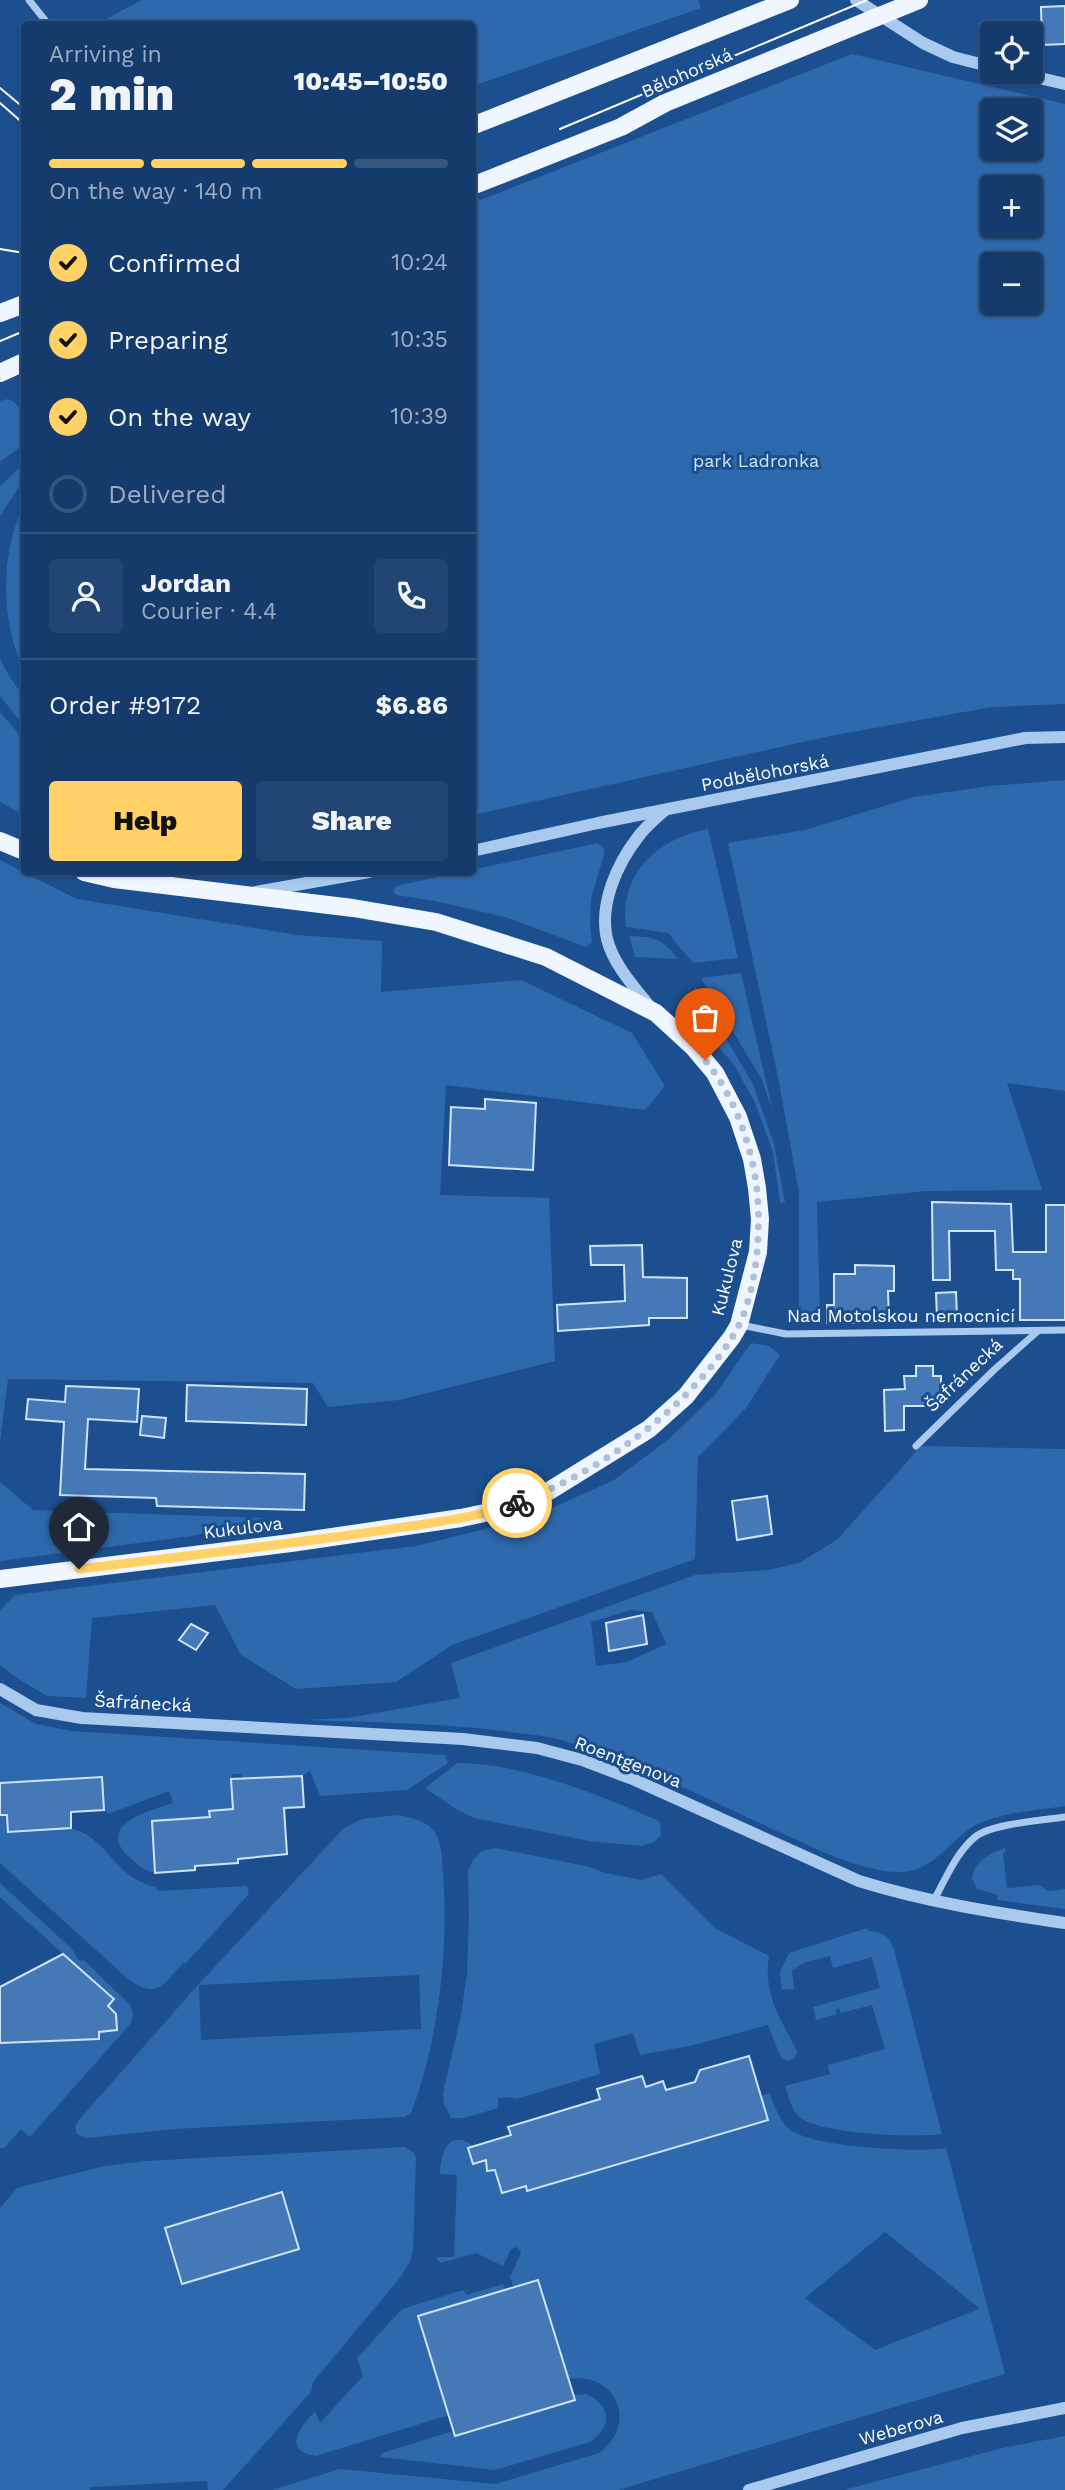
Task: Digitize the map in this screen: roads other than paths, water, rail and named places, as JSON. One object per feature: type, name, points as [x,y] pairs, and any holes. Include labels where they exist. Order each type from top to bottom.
[{"type":"main road","name":"Bělohorská","points":[[476,124],[790,0]]},
{"type":"main road","name":"Bělohorská","points":[[476,184],[621,127],[664,103],[919,0]]},
{"type":"main road","points":[[0,313],[21,305]]},
{"type":"main road","points":[[0,373],[21,363]]},
{"type":"main road","points":[[0,841],[21,850]]},
{"type":"main road","name":"Kukulova","points":[[0,1579],[291,1543],[461,1518],[503,1508],[549,1491],[649,1429],[686,1396],[739,1325],[758,1252],[760,1219],[752,1159],[738,1117],[715,1073],[694,1048],[656,1013],[546,957],[436,922],[353,908],[97,875]]},
{"type":"street","points":[[29,0],[46,21]]},
{"type":"street","points":[[856,0],[923,43],[953,57],[980,64]]},
{"type":"street","points":[[1043,79],[1065,84]]},
{"type":"street","name":"Podbělohorská","points":[[476,849],[1025,738],[1065,737]]},
{"type":"street","points":[[656,1013],[626,978],[607,939],[606,904],[619,869],[638,836],[665,810]]},
{"type":"street","points":[[241,895],[352,875]]},
{"type":"street","name":"Nad Motolskou nemocnicí","points":[[739,1325],[786,1334],[1065,1330]]},
{"type":"street","name":"Šafránecká","points":[[916,1447],[995,1369],[1039,1331]]},
{"type":"street","name":"Šafránecká","points":[[0,1689],[36,1710],[82,1718],[292,1728]]},
{"type":"street","name":"Roentgenova","points":[[292,1728],[463,1739],[548,1751],[582,1760],[635,1780],[859,1881],[886,1890],[992,1912],[1065,1923]]},
{"type":"street","points":[[934,1900],[959,1854],[978,1835],[1010,1825],[1065,1817]]},
{"type":"street","name":"Weberova","points":[[749,2490],[962,2428],[1065,2408]]},
{"type":"tram line","points":[[560,129],[867,0]]},
{"type":"tram line","points":[[0,88],[21,106]]},
{"type":"tram line","points":[[0,103],[21,121]]},
{"type":"tram line","points":[[0,249],[21,252]]},
{"type":"tram line","points":[[0,341],[21,332]]},
{"type":"park label","name":"park Ladronka","points":[[756,461]]}]
